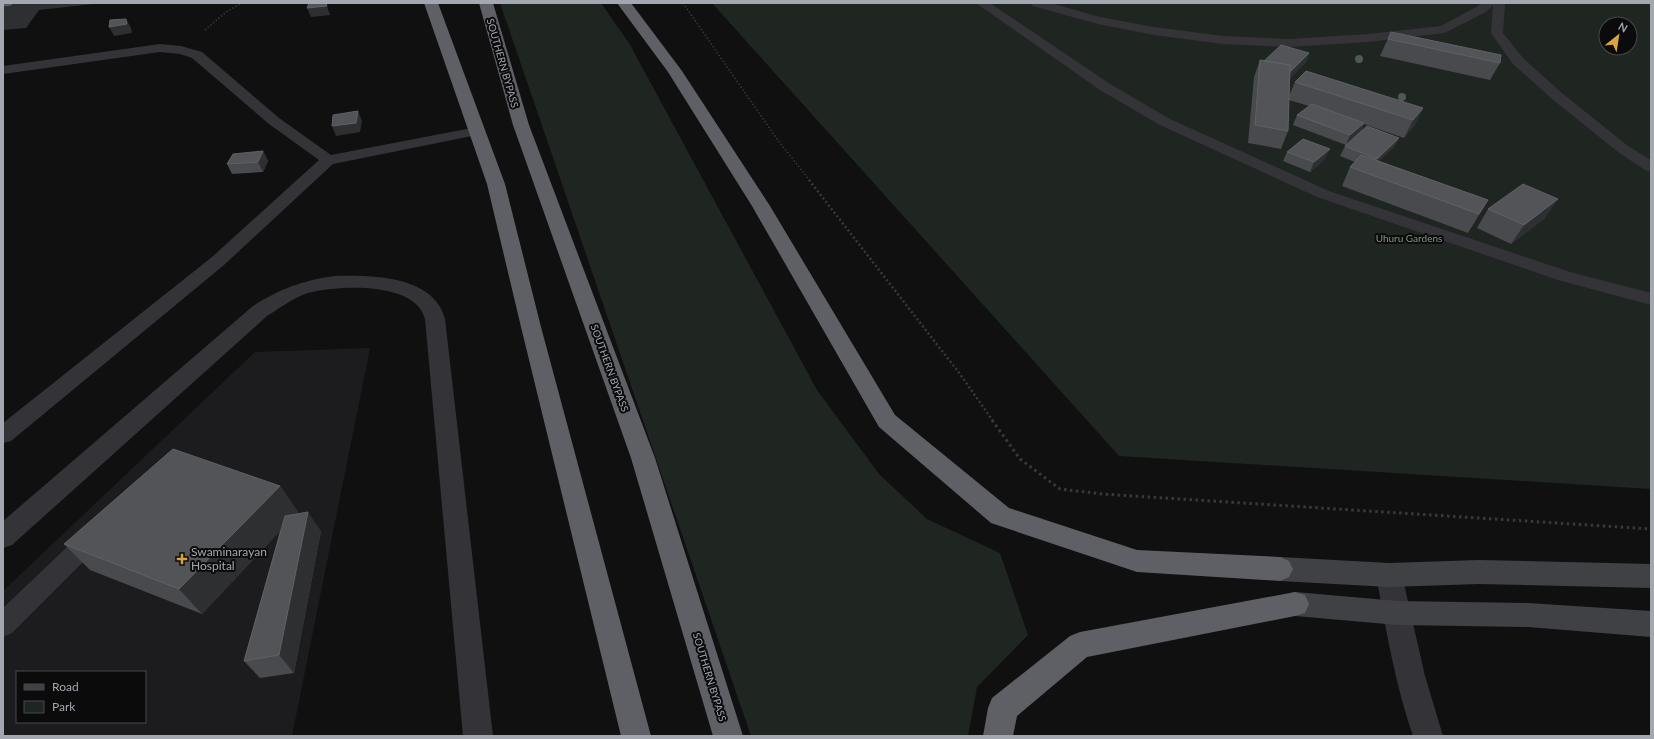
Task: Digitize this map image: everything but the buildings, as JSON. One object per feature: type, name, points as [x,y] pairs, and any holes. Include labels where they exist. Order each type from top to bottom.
[{"type":"highway","points":[[432,3],[496,184],[531,327],[636,736]]},
{"type":"highway","name":"SOUTHERN BYPASS","points":[[486,3],[521,124],[642,458],[728,736]]},
{"type":"highway","points":[[624,3],[684,84],[761,206],[887,421],[1000,516],[1137,561],[1280,569]]},
{"type":"highway","points":[[998,736],[1003,708],[1080,645],[1295,604]]},
{"type":"street","points":[[3,537],[260,311],[286,295],[303,288],[324,283],[355,281],[382,284],[407,290],[422,297],[432,308],[435,319],[478,736]]},
{"type":"street","points":[[1280,569],[1389,575],[1479,572],[1651,576]]},
{"type":"street","points":[[1389,575],[1410,676],[1428,736]]},
{"type":"street","points":[[1295,604],[1398,613],[1528,615],[1651,624]]},
{"type":"lane","points":[[982,3],[1105,87],[1165,122],[1323,194],[1564,276],[1651,299]]},
{"type":"lane","points":[[1037,3],[1098,20],[1154,31],[1223,40],[1289,43],[1368,38],[1444,29],[1482,8],[1488,3]]},
{"type":"lane","points":[[1499,3],[1497,33],[1518,61],[1557,96],[1623,149],[1651,166]]},
{"type":"lane","points":[[3,70],[160,48],[181,50],[197,55],[274,121],[328,160]]},
{"type":"lane","points":[[3,435],[218,261],[328,160],[477,131]]},
{"type":"lane","points":[[3,625],[109,521]]},
{"type":"path","points":[[181,50],[226,12],[242,3]]},
{"type":"path","points":[[683,3],[777,139],[960,374],[1020,459],[1060,489],[1102,494],[1651,529]]},
{"type":"shaded area","name":"Swaminarayan Hospital","points":[[370,348],[292,736],[3,736],[3,591],[255,352]]},
{"type":"green space","points":[[500,3],[601,3],[629,43],[817,390],[879,474],[927,519],[1000,553],[1028,635],[977,687],[968,736],[751,736]]},
{"type":"green space","name":"Uhuru Gardens","points":[[712,3],[1651,3],[1651,489],[1119,456]]},
{"type":"place","name":"Swaminarayan Hospital","points":[[182,559]]}]
